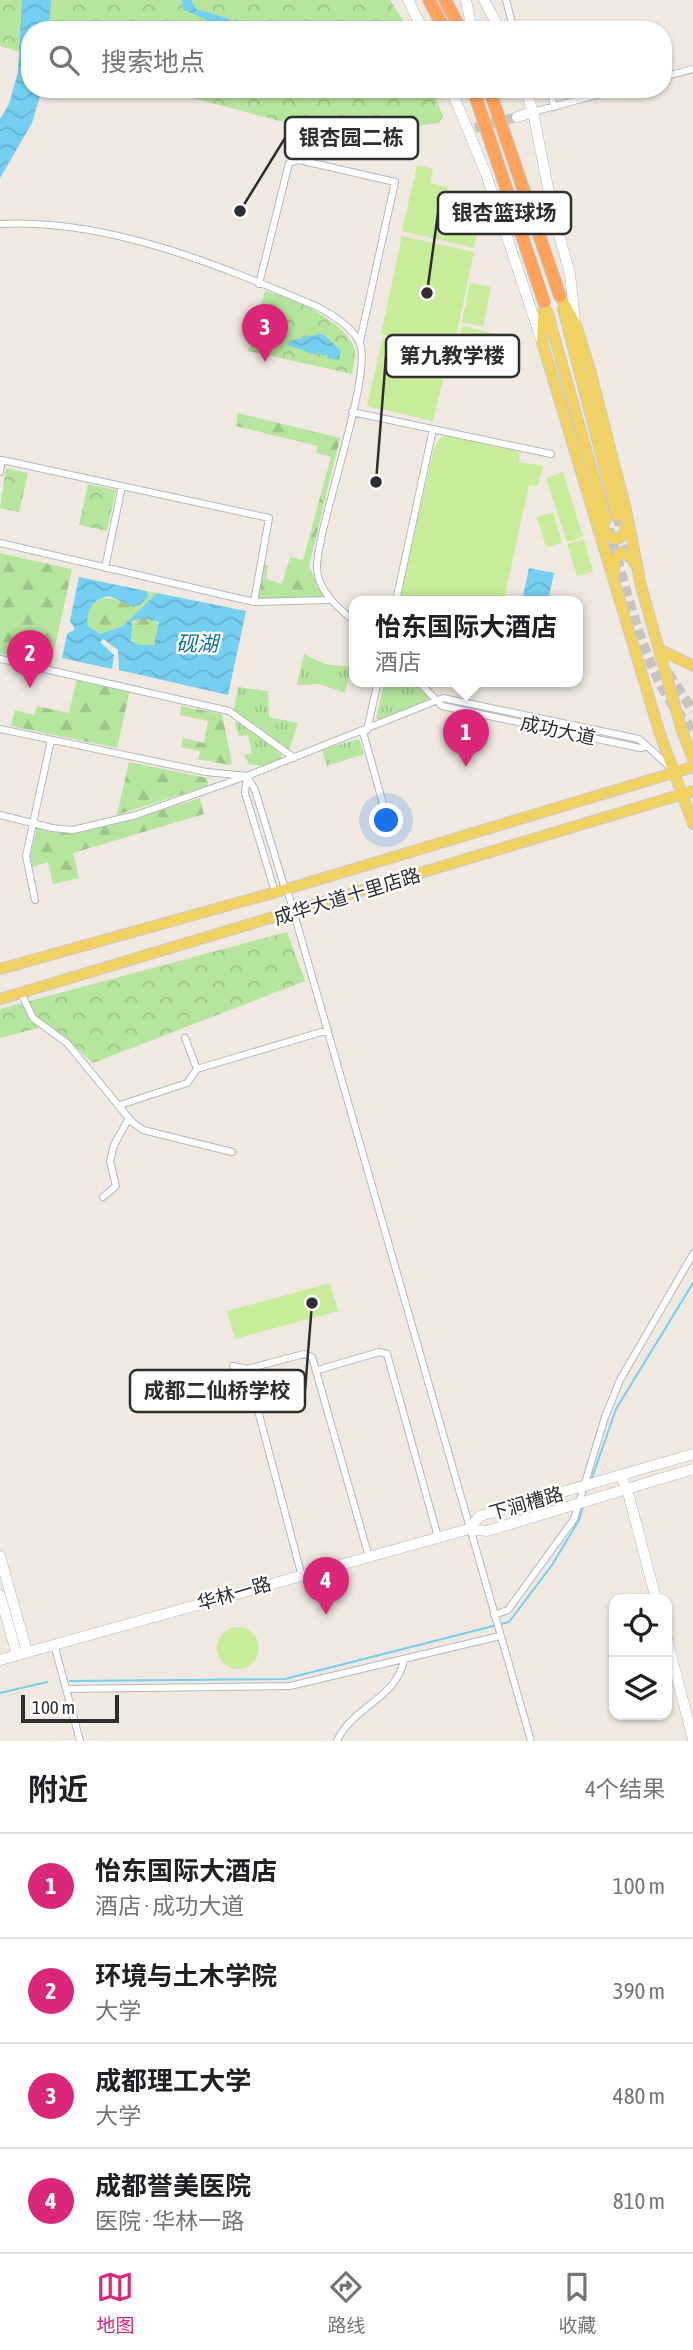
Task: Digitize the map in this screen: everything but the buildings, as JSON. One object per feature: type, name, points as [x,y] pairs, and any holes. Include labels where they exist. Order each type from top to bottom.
[{"type":"highway","points":[[427,0],[440,21]]},
{"type":"highway","points":[[445,0],[456,21]]},
{"type":"highway","points":[[476,98],[544,302]]},
{"type":"highway","points":[[492,98],[560,296]]},
{"type":"main road","points":[[544,302],[612,518],[560,296]]},
{"type":"main road","points":[[560,296],[576,325],[623,497],[641,586]]},
{"type":"main road","points":[[544,302],[542,342],[660,734],[688,792],[693,824]]},
{"type":"main road","points":[[592,505],[604,531],[609,537],[617,539],[626,529],[623,497]]},
{"type":"main road","points":[[616,588],[613,565],[617,556],[624,553],[633,559],[662,650],[682,731],[693,759]]},
{"type":"main road","points":[[662,650],[693,666]]},
{"type":"main road","name":"成华大道十里店路","points":[[0,969],[282,890],[693,768]]},
{"type":"main road","points":[[615,790],[629,800],[624,811]]},
{"type":"main road","name":"成华大道十里店路","points":[[0,999],[688,792]]},
{"type":"street","points":[[408,0],[418,21]]},
{"type":"street","points":[[466,0],[470,21]]},
{"type":"street","points":[[484,0],[495,21]]},
{"type":"street","points":[[506,0],[512,21]]},
{"type":"street","points":[[672,75],[693,69]]},
{"type":"street","points":[[456,98],[472,129],[542,342]]},
{"type":"street","points":[[528,98],[570,274],[576,325]]},
{"type":"street","points":[[552,98],[554,107]]},
{"type":"street","points":[[517,117],[586,98]]},
{"type":"street","points":[[259,284],[289,163],[299,160],[395,182],[360,341],[362,362],[352,412],[316,567],[329,600],[349,617]]},
{"type":"street","points":[[0,224],[59,225],[141,242],[259,284],[331,314],[360,341]]},
{"type":"street","points":[[352,412],[551,454]]},
{"type":"street","points":[[397,596],[433,429]]},
{"type":"street","points":[[0,472],[2,460],[269,518],[254,602]]},
{"type":"street","points":[[105,568],[122,486]]},
{"type":"street","points":[[0,543],[254,602],[329,600]]},
{"type":"street","points":[[0,659],[229,711],[293,758]]},
{"type":"street","points":[[376,687],[365,731],[384,811]]},
{"type":"street","points":[[0,815],[33,824],[73,830],[136,815],[247,776],[438,701],[424,687]]},
{"type":"street","name":"成功大道","points":[[438,701],[442,706],[645,747],[676,771]]},
{"type":"street","points":[[0,729],[206,772],[247,776]]},
{"type":"street","points":[[35,900],[26,856],[51,740]]},
{"type":"street","points":[[247,776],[255,790],[282,890],[294,912],[531,1741]]},
{"type":"street","points":[[21,993],[33,1018],[67,1043],[129,1118],[143,1130],[233,1152]]},
{"type":"street","points":[[120,1105],[187,1083],[197,1069],[328,1030]]},
{"type":"street","points":[[185,1038],[197,1069]]},
{"type":"street","points":[[103,1197],[116,1186],[110,1161],[119,1132],[129,1118]]},
{"type":"street","points":[[494,1616],[508,1610],[583,1502],[605,1417],[620,1380],[693,1254]]},
{"type":"street","points":[[318,1370],[379,1352],[387,1354],[439,1537]]},
{"type":"street","points":[[233,1366],[247,1369],[304,1354],[312,1357],[318,1370],[369,1557]]},
{"type":"street","points":[[247,1369],[301,1573]]},
{"type":"street","name":"下涧槽路","points":[[469,1529],[480,1516],[693,1454]]},
{"type":"street","name":"下涧槽路","points":[[469,1529],[487,1531],[693,1469]]},
{"type":"street","points":[[620,1475],[627,1489],[655,1594]]},
{"type":"street","name":"华林一路","points":[[0,1660],[301,1573],[469,1529]]},
{"type":"street","points":[[0,1556],[22,1654]]},
{"type":"street","points":[[0,1595],[22,1654]]},
{"type":"street","points":[[66,1689],[290,1685],[404,1660],[499,1634]]},
{"type":"street","points":[[54,1644],[80,1741]]},
{"type":"street","points":[[672,1657],[693,1739]]},
{"type":"street","points":[[337,1741],[342,1729],[396,1682],[404,1660]]},
{"type":"green space","points":[[0,0],[390,0],[403,21],[21,21],[21,52],[0,46]]},
{"type":"green space","points":[[192,98],[436,98],[443,116],[439,123],[337,136]]},
{"type":"green space","points":[[417,165],[433,169],[430,183],[448,187],[444,206],[482,214],[474,248],[402,231]]},
{"type":"green space","points":[[402,236],[474,252],[453,350],[381,334]]},
{"type":"green space","points":[[470,283],[491,287],[483,327],[462,322]]},
{"type":"green space","points":[[265,291],[303,305],[343,331],[355,352],[352,374],[248,351]]},
{"type":"green space","points":[[462,326],[501,335],[496,356],[457,346]]},
{"type":"green space","points":[[383,337],[449,353],[433,421],[367,406]]},
{"type":"green space","points":[[238,413],[340,438],[309,566],[323,597],[257,599],[264,565],[268,565],[266,579],[282,584],[290,557],[303,560],[331,457],[316,453],[318,446],[236,426]]},
{"type":"green space","points":[[447,435],[520,452],[519,462],[543,466],[538,486],[529,485],[505,596],[400,596],[434,448],[440,438]]},
{"type":"green space","points":[[6,468],[28,473],[19,512],[0,508]]},
{"type":"green space","points":[[563,472],[583,537],[567,542],[546,478]]},
{"type":"green space","points":[[88,484],[116,490],[107,531],[79,525]]},
{"type":"green space","points":[[553,512],[562,543],[546,547],[537,517]]},
{"type":"green space","points":[[584,539],[593,572],[577,576],[567,544]]},
{"type":"green space","points":[[0,553],[72,569],[51,665],[0,653]]},
{"type":"green space","points":[[146,591],[157,593],[123,626],[100,634],[88,626],[88,610],[99,600],[109,598],[133,607],[149,596]]},
{"type":"green space","points":[[145,617],[151,618],[159,626],[159,638],[151,646],[145,647],[139,646],[131,638],[130,632],[131,626],[139,618]]},
{"type":"green space","points":[[304,654],[325,664],[349,667],[345,693],[319,684],[297,685]]},
{"type":"green space","points":[[77,678],[130,690],[117,748],[11,726],[15,710],[34,715],[37,706],[69,713]]},
{"type":"green space","points":[[238,687],[268,691],[269,717],[298,723],[289,750],[234,710]]},
{"type":"green space","points":[[384,687],[420,687],[429,696],[428,702],[380,721],[376,718]]},
{"type":"green space","points":[[181,706],[222,714],[232,763],[229,765],[198,759],[200,751],[181,747],[183,738],[204,743],[208,721],[180,715]]},
{"type":"green space","points":[[238,722],[280,751],[282,759],[262,766],[249,764],[244,755],[252,753],[248,735],[239,736],[235,723]]},
{"type":"green space","points":[[359,739],[364,754],[327,766],[322,750]]},
{"type":"green space","points":[[129,762],[207,778],[208,786],[117,815]]},
{"type":"green space","points":[[200,798],[204,814],[73,853],[79,878],[53,884],[48,862],[32,867],[30,856],[37,828],[72,834]]},
{"type":"green space","points":[[287,932],[305,981],[93,1063],[50,1025],[0,1038],[0,1009]]},
{"type":"green space","points":[[330,1283],[338,1311],[235,1339],[227,1311]]},
{"type":"green space","points":[[238,1627],[253,1633],[259,1648],[253,1663],[238,1669],[223,1663],[217,1648],[223,1633]]},
{"type":"water","points":[[22,0],[51,0],[50,21],[21,21],[21,98],[39,98],[32,123],[0,178],[0,119],[9,104],[18,72]]},
{"type":"water","points":[[182,0],[191,0],[196,9],[232,21],[209,21],[183,9]]},
{"type":"water","points":[[324,335],[341,351],[339,360],[327,358],[328,354],[323,356],[318,352],[317,355],[287,345],[290,341]]},
{"type":"water","points":[[529,568],[554,573],[549,596],[523,596]]},
{"type":"water","name":"砚湖","points":[[79,577],[146,591],[149,596],[133,607],[109,596],[94,603],[89,610],[88,626],[100,634],[123,626],[157,593],[246,611],[228,695],[119,670],[118,650],[103,639],[100,642],[114,655],[112,669],[62,658],[67,634],[75,629],[70,621]],"holes":[[[144,618],[159,622],[154,645],[139,645],[131,641],[132,621]]]},
{"type":"waterway","points":[[592,1478],[616,1409],[693,1283]]},
{"type":"waterway","points":[[70,1681],[285,1679],[509,1622],[552,1565],[579,1520],[583,1507]]},
{"type":"waterway","points":[[0,1693],[47,1682]]},
{"type":"tunnel","points":[[475,128],[517,117]]},
{"type":"tunnel","points":[[617,516],[630,561]]},
{"type":"tunnel","points":[[609,529],[631,607],[651,662],[663,688],[693,729]]},
{"type":"tunnel","points":[[668,673],[693,711]]},
{"type":"place","name":"银杏园二栋","points":[[240,211]]},
{"type":"place","name":"银杏篮球场","points":[[427,293]]},
{"type":"place","name":"成都理工大学","points":[[265,362]]},
{"type":"place","name":"第九教学楼","points":[[376,482]]},
{"type":"place","name":"环境与土木学院","points":[[30,688]]},
{"type":"place","name":"怡东国际大酒店","points":[[466,767]]},
{"type":"place","name":"成都二仙桥学校","points":[[312,1303]]},
{"type":"place","name":"成都誉美医院","points":[[326,1615]]}]
